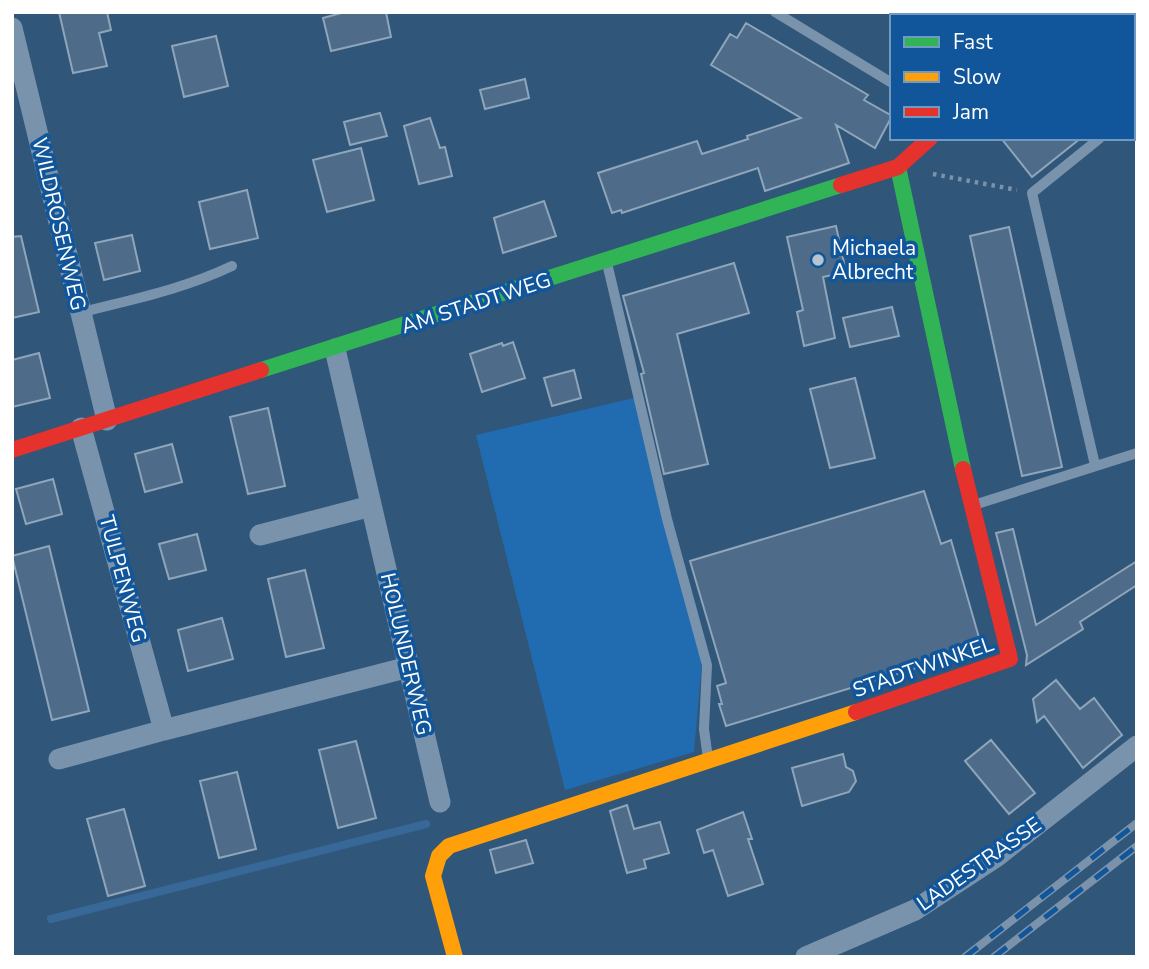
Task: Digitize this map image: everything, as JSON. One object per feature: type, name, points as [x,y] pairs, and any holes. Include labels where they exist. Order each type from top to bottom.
[{"type":"street","name":"WILDROSENWEG","points":[[12,28],[107,420]]},
{"type":"street","name":"AM STADTWEG","points":[[12,450],[898,167],[928,140]]},
{"type":"street","name":"STADTWINKEL","points":[[455,957],[433,876],[439,856],[449,846],[708,762],[1010,659],[971,506],[898,167]]},
{"type":"street","name":"HOLUNDERWEG","points":[[335,349],[440,802]]},
{"type":"street","name":"TULPENWEG","points":[[81,428],[164,730]]},
{"type":"street","points":[[260,535],[371,506]]},
{"type":"street","points":[[59,759],[409,667]]},
{"type":"street","name":"LADESTRASSE","points":[[806,957],[915,910],[996,857],[1137,746]]},
{"type":"lane","points":[[775,12],[890,82]]},
{"type":"lane","points":[[1095,465],[1032,193],[1098,140]]},
{"type":"lane","points":[[606,260],[667,519],[707,665],[704,729],[708,762]]},
{"type":"lane","points":[[79,313],[170,291],[199,282],[232,266]]},
{"type":"lane","points":[[971,506],[1137,453]]},
{"type":"path","points":[[898,167],[1032,193]]},
{"type":"shaded area","points":[[638,397],[702,661],[694,752],[565,790],[476,435]]},
{"type":"building","points":[[59,12],[107,12],[111,30],[99,33],[107,66],[73,73]]},
{"type":"building","points":[[345,12],[386,12],[391,37],[331,51],[323,18]]},
{"type":"building","points":[[746,23],[868,95],[864,100],[890,115],[875,148],[836,125],[849,163],[765,191],[758,168],[622,213],[621,210],[612,213],[598,173],[697,141],[702,154],[801,118],[711,65],[730,34],[737,38]]},
{"type":"building","points":[[216,36],[228,86],[184,97],[172,46]]},
{"type":"building","points":[[525,79],[529,98],[485,109],[480,90]]},
{"type":"building","points":[[380,113],[387,136],[350,145],[344,122]]},
{"type":"building","points":[[430,118],[440,148],[445,147],[452,176],[419,184],[404,126]]},
{"type":"building","points":[[1003,140],[1078,140],[1032,177]]},
{"type":"building","points":[[361,148],[374,200],[327,212],[313,160]]},
{"type":"building","points":[[247,190],[258,238],[210,249],[199,202]]},
{"type":"building","points":[[544,201],[556,236],[503,253],[494,218]]},
{"type":"building","points":[[836,226],[846,272],[823,277],[835,338],[804,346],[797,312],[803,310],[787,237]]},
{"type":"building","points":[[1009,227],[1062,467],[1022,476],[970,236]]},
{"type":"building","points":[[132,235],[140,271],[104,280],[95,243]]},
{"type":"building","points":[[21,236],[39,312],[12,318],[12,237]]},
{"type":"building","points":[[734,263],[749,313],[677,334],[708,464],[664,474],[641,374],[644,373],[623,296]]},
{"type":"building","points":[[892,307],[899,336],[850,347],[843,318]]},
{"type":"building","points":[[513,342],[525,378],[482,392],[470,354]]},
{"type":"building","points":[[39,353],[50,398],[12,407],[12,360]]},
{"type":"building","points":[[574,370],[581,398],[552,406],[544,378]]},
{"type":"building","points":[[855,378],[875,458],[830,468],[810,389]]},
{"type":"building","points":[[268,408],[285,486],[248,494],[230,417]]},
{"type":"building","points":[[172,444],[182,482],[145,492],[135,454]]},
{"type":"building","points":[[53,479],[62,514],[26,524],[16,489]]},
{"type":"building","points":[[924,491],[941,544],[951,540],[982,648],[726,726],[717,686],[726,683],[690,561]]},
{"type":"building","points":[[1013,529],[1036,625],[1137,561],[1137,585],[1080,622],[1083,629],[1026,665],[1027,655],[996,533]]},
{"type":"building","points":[[197,534],[206,570],[169,579],[159,544]]},
{"type":"building","points":[[49,546],[89,711],[52,720],[12,556]]},
{"type":"building","points":[[305,570],[324,648],[286,657],[268,579]]},
{"type":"building","points":[[222,618],[233,659],[188,671],[178,630]]},
{"type":"building","points":[[1056,680],[1080,709],[1094,698],[1122,735],[1083,768],[1044,716],[1037,722],[1033,699]]},
{"type":"building","points":[[991,740],[1035,793],[1009,814],[965,761]]},
{"type":"building","points":[[356,741],[376,818],[338,828],[319,750]]},
{"type":"building","points":[[843,754],[846,767],[853,771],[856,781],[849,792],[802,806],[792,768]]},
{"type":"building","points":[[237,772],[256,849],[219,858],[200,781]]},
{"type":"building","points":[[627,805],[634,829],[660,822],[669,853],[644,860],[646,868],[627,873],[610,811]]},
{"type":"building","points":[[124,809],[145,886],[108,896],[87,819]]},
{"type":"building","points":[[743,812],[752,839],[748,839],[763,884],[728,896],[713,850],[704,853],[697,830]]},
{"type":"building","points":[[526,840],[533,863],[496,873],[490,850]]},
{"type":"waterway","points":[[51,919],[426,824]]},
{"type":"railway","points":[[965,957],[1137,823]]},
{"type":"railway","points":[[994,957],[1137,846]]},
{"type":"traffic: fast","points":[[898,167],[963,469]]},
{"type":"traffic: fast","points":[[261,370],[841,185]]},
{"type":"traffic: slow","points":[[455,957],[433,876],[439,856],[449,846],[856,712]]},
{"type":"traffic: jam","points":[[841,185],[898,167],[928,140]]},
{"type":"traffic: jam","points":[[12,450],[261,370]]},
{"type":"traffic: jam","points":[[856,712],[1010,659],[963,469]]},
{"type":"place","name":"Michaela Albrecht","points":[[818,260]]}]
